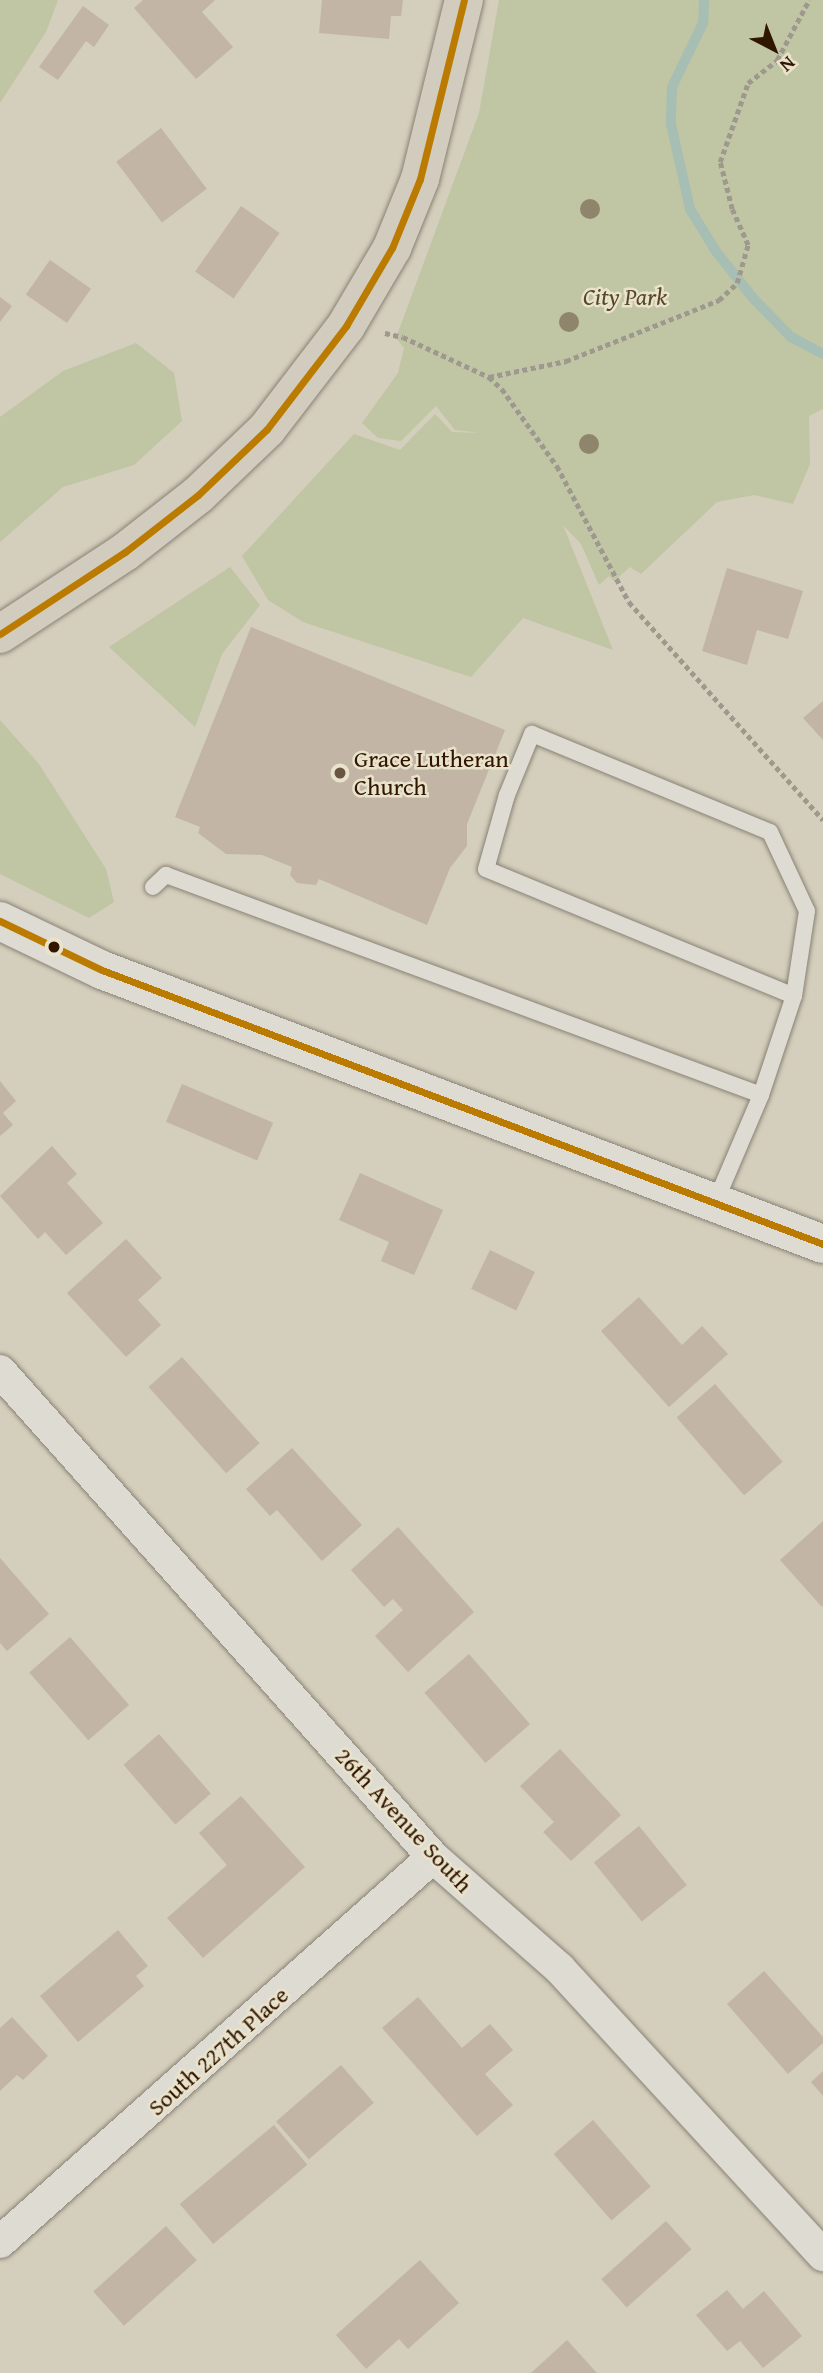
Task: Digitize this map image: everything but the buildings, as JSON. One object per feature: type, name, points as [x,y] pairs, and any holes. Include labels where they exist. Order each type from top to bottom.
[{"type":"main road","points":[[0,634],[125,552],[198,495],[267,429],[346,326],[392,248],[420,178],[464,0]]},
{"type":"street","points":[[0,921],[102,970],[823,1244]]},
{"type":"street","name":"26th Avenue South","points":[[0,1371],[433,1857],[560,1969],[823,2255]]},
{"type":"street","name":"South 227th Place","points":[[0,2242],[433,1857]]},
{"type":"lane","points":[[715,1203],[761,1095],[794,996],[807,911],[770,832],[532,734],[507,795],[486,869],[794,996]]},
{"type":"lane","points":[[153,887],[166,875],[761,1095]]},
{"type":"path","points":[[489,377],[566,361],[719,300],[737,283],[746,257],[745,234],[732,209],[720,162],[748,83],[777,60],[809,0]]},
{"type":"path","points":[[346,326],[403,337],[489,377],[557,466],[629,602],[823,820]]},
{"type":"green space","points":[[0,0],[58,0],[46,32],[0,103]]},
{"type":"green space","name":"City Park","points":[[499,0],[823,0],[823,409],[809,416],[810,464],[793,504],[754,495],[717,502],[641,574],[630,567],[614,581],[609,576],[599,585],[581,544],[563,525],[613,650],[523,618],[471,677],[303,622],[268,600],[242,556],[354,434],[400,450],[435,414],[452,432],[481,433],[455,430],[436,406],[401,441],[378,438],[362,423],[398,373],[404,348],[396,338],[479,113]]},
{"type":"green space","points":[[136,343],[174,373],[182,421],[134,465],[63,487],[0,542],[0,417],[63,371]]},
{"type":"green space","points":[[230,567],[260,605],[222,654],[195,727],[109,647]]},
{"type":"green space","points":[[0,720],[39,764],[106,869],[114,902],[89,918],[0,874]]},
{"type":"waterway","points":[[704,0],[703,23],[672,87],[671,124],[690,209],[715,250],[753,298],[791,337],[823,354]]},
{"type":"transit line","points":[[0,634],[125,552],[198,495],[267,429],[346,326],[392,248],[420,179],[464,0]]},
{"type":"transit line","points":[[0,921],[102,970],[823,1244]]},
{"type":"place","name":"Grace Lutheran Church","points":[[340,773]]}]
